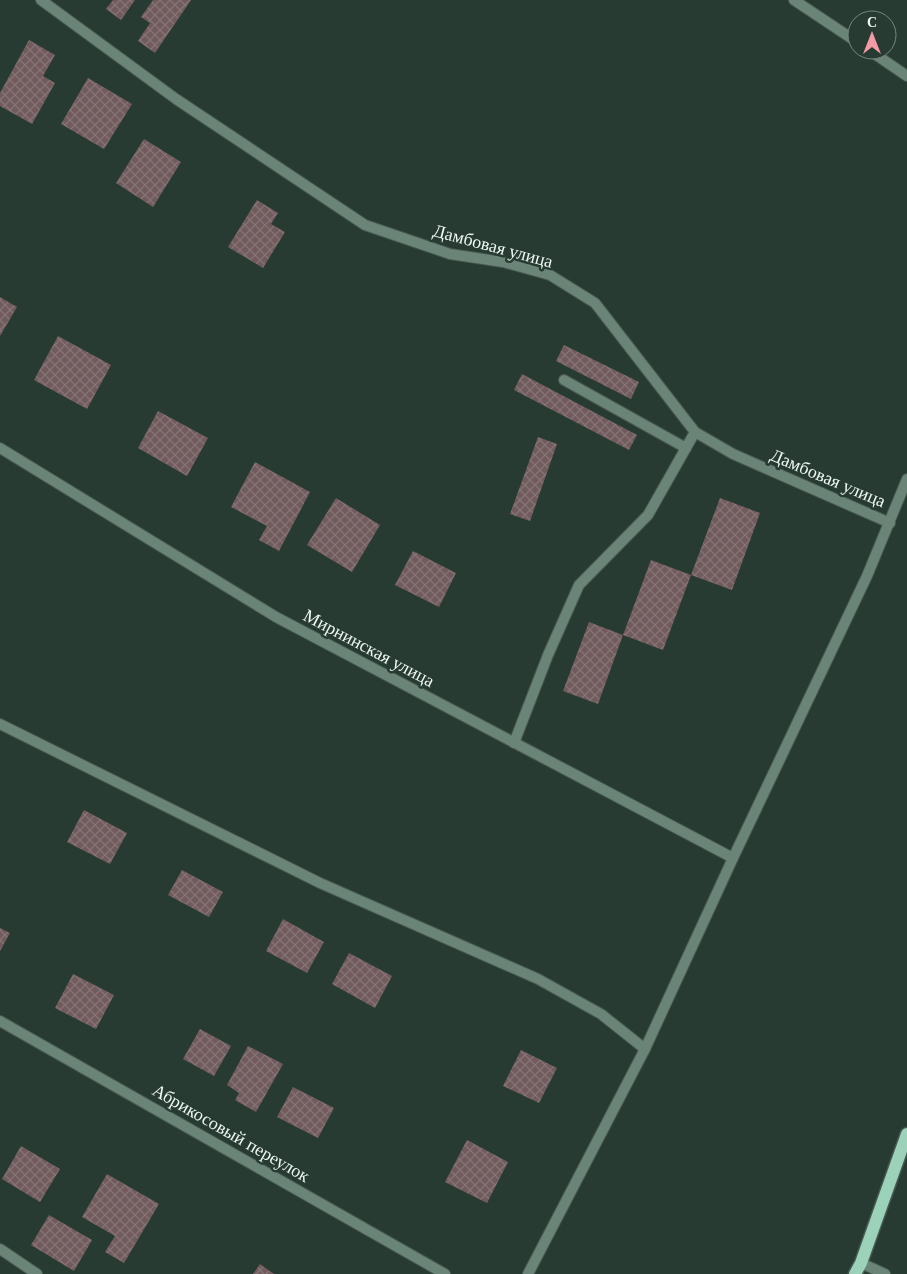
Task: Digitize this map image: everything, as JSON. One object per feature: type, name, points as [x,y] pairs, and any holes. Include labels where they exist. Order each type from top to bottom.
[{"type":"main road","points":[[858,1269],[907,1134]]},
{"type":"street","name":"Дамбовая улица","points":[[41,0],[176,99],[365,225],[450,254],[503,262],[550,275],[596,303],[695,432],[733,454],[890,523]]},
{"type":"street","points":[[794,0],[847,35]]},
{"type":"street","points":[[884,60],[907,76]]},
{"type":"street","points":[[564,380],[686,448]]},
{"type":"street","points":[[514,743],[548,655],[579,585],[648,515],[695,432]]},
{"type":"street","name":"Мирнинская улица","points":[[0,448],[276,617],[733,858]]},
{"type":"street","points":[[528,1274],[646,1049],[733,858],[863,585],[907,479]]},
{"type":"street","points":[[0,724],[320,883],[538,979],[601,1014],[646,1049]]},
{"type":"street","name":"Абрикосовый переулок","points":[[0,1021],[445,1274]]},
{"type":"street","points":[[0,1249],[37,1274]]},
{"type":"street","points":[[858,1269],[884,1274]]},
{"type":"building","points":[[113,0],[135,0],[121,20],[106,9]]},
{"type":"building","points":[[153,0],[191,0],[155,53],[138,41],[150,23],[141,17]]},
{"type":"building","points":[[29,40],[55,55],[43,76],[55,83],[32,124],[0,106],[0,93]]},
{"type":"building","points":[[88,78],[132,104],[104,149],[61,124]]},
{"type":"building","points":[[144,139],[181,162],[153,207],[116,183]]},
{"type":"building","points":[[257,200],[278,213],[271,224],[285,232],[263,268],[228,247]]},
{"type":"building","points":[[0,297],[17,307],[0,336]]},
{"type":"building","points":[[58,336],[111,365],[87,409],[34,380]]},
{"type":"building","points":[[564,345],[639,382],[631,399],[556,361]]},
{"type":"building","points":[[522,374],[637,435],[629,450],[514,390]]},
{"type":"building","points":[[158,411],[208,438],[187,476],[138,448]]},
{"type":"building","points":[[538,437],[557,444],[530,521],[510,514]]},
{"type":"building","points":[[255,462],[310,492],[279,551],[259,540],[267,526],[231,507]]},
{"type":"building","points":[[336,498],[380,525],[352,572],[307,545]]},
{"type":"building","points":[[720,498],[760,513],[732,590],[691,575]]},
{"type":"building","points":[[413,551],[456,573],[439,607],[395,585]]},
{"type":"building","points":[[651,560],[691,575],[663,650],[623,635]]},
{"type":"building","points":[[589,622],[623,635],[598,704],[563,691]]},
{"type":"building","points":[[84,810],[127,833],[110,864],[67,842]]},
{"type":"building","points":[[182,870],[223,892],[209,917],[168,895]]},
{"type":"building","points":[[283,919],[324,942],[307,973],[266,951]]},
{"type":"building","points":[[0,928],[10,933],[0,951]]},
{"type":"building","points":[[349,953],[392,976],[375,1008],[332,984]]},
{"type":"building","points":[[73,974],[114,995],[96,1029],[55,1008]]},
{"type":"building","points":[[200,1029],[231,1046],[214,1076],[183,1059]]},
{"type":"building","points":[[248,1046],[283,1064],[256,1112],[235,1100],[239,1093],[227,1085]]},
{"type":"building","points":[[521,1050],[557,1068],[539,1103],[503,1086]]},
{"type":"building","points":[[293,1087],[334,1108],[318,1138],[277,1117]]},
{"type":"building","points":[[467,1140],[508,1162],[487,1203],[445,1182]]},
{"type":"building","points":[[21,1146],[60,1169],[40,1202],[2,1179]]},
{"type":"building","points":[[107,1174],[159,1204],[124,1263],[105,1252],[115,1236],[82,1217]]},
{"type":"building","points":[[49,1215],[92,1240],[74,1271],[31,1245]]},
{"type":"building","points":[[260,1264],[274,1274],[253,1274]]}]
